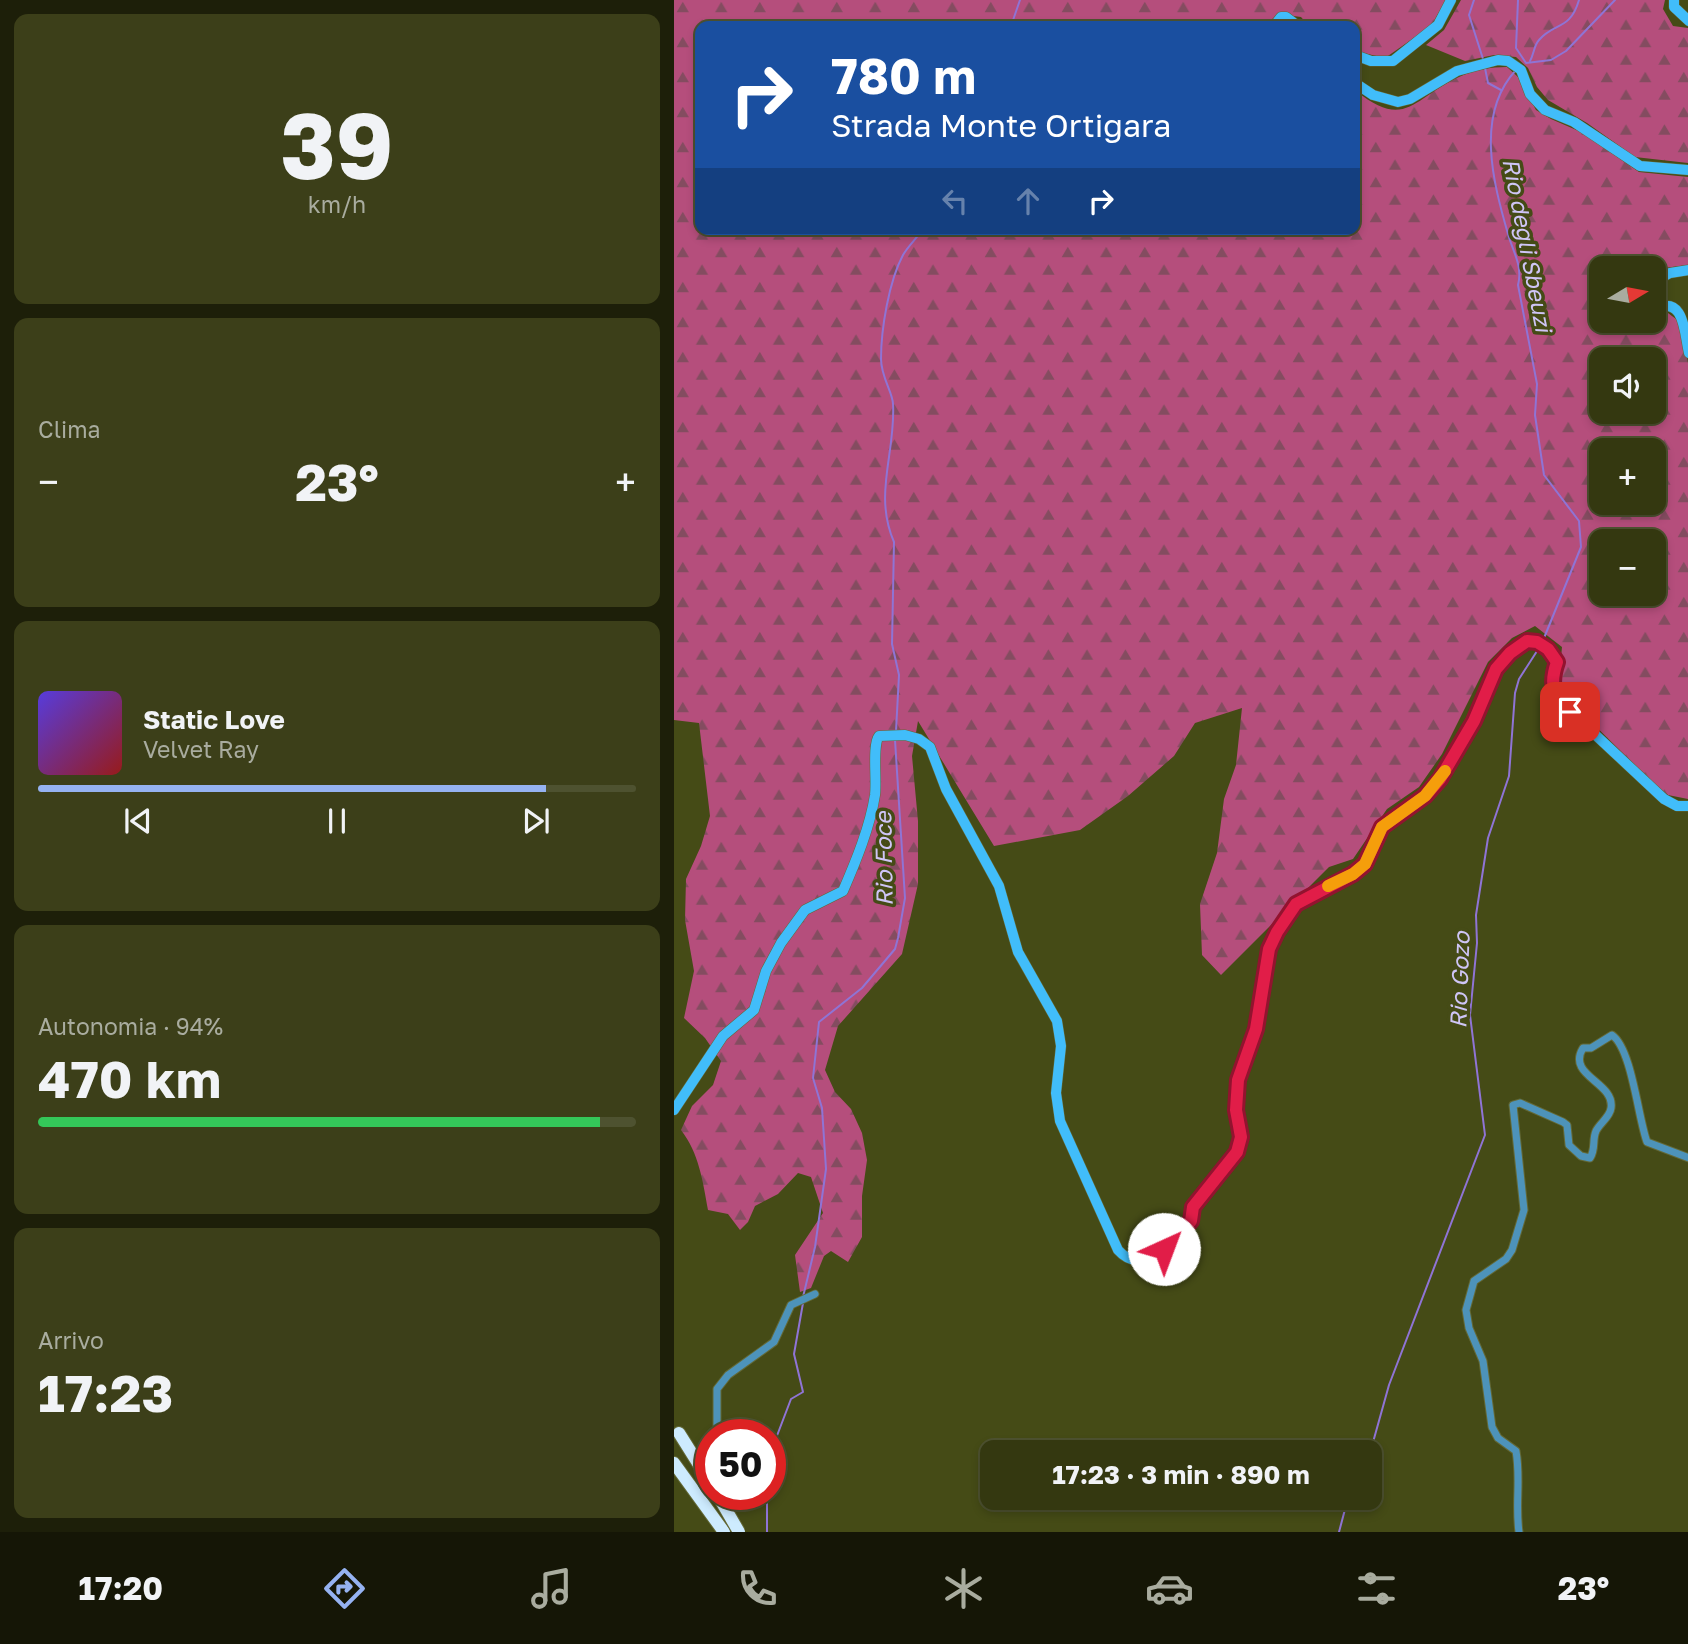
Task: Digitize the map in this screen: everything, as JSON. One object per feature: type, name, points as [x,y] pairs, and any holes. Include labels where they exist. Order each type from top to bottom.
[{"type":"highway","points":[[679,1433],[695,1458]]},
{"type":"highway","points":[[674,1464],[724,1532]]},
{"type":"highway","points":[[728,1510],[739,1532]]},
{"type":"main road","points":[[1360,57],[1371,61],[1393,61],[1438,25],[1451,0]]},
{"type":"main road","points":[[1674,0],[1674,7],[1688,20]]},
{"type":"main road","points":[[1360,87],[1373,96],[1398,102],[1473,66],[1491,61],[1515,64],[1521,70],[1530,94],[1545,110],[1574,122],[1640,166],[1688,170]]},
{"type":"main road","points":[[1666,275],[1688,270]]},
{"type":"main road","points":[[1666,305],[1678,310],[1683,316],[1688,353]]},
{"type":"main road","points":[[674,1110],[723,1037],[754,1010],[771,961],[805,910],[844,891],[875,798],[876,740],[879,736],[905,735],[919,739],[930,747],[946,789],[999,886],[1018,952],[1057,1021],[1061,1046],[1056,1093],[1060,1121],[1118,1250],[1126,1259],[1143,1261],[1153,1259],[1179,1235],[1191,1221],[1193,1207],[1237,1152],[1241,1137],[1236,1110],[1238,1080],[1256,1029],[1269,949],[1277,932],[1296,904],[1353,874],[1365,864],[1382,827],[1425,796],[1440,779],[1474,721],[1496,669],[1521,645],[1527,641],[1537,642],[1548,649],[1557,662],[1551,679],[1557,699],[1664,799],[1677,806],[1688,806]]},
{"type":"street","points":[[1519,1532],[1516,1498],[1520,1473],[1516,1451],[1498,1438],[1492,1427],[1483,1361],[1469,1328],[1466,1310],[1474,1281],[1506,1259],[1512,1250],[1524,1210],[1513,1105],[1520,1103],[1563,1122],[1567,1125],[1569,1145],[1581,1156],[1590,1158],[1594,1152],[1596,1132],[1611,1111],[1611,1103],[1601,1086],[1586,1075],[1580,1066],[1579,1054],[1583,1048],[1591,1048],[1613,1035],[1625,1060],[1647,1142],[1688,1158]]},
{"type":"street","points":[[717,1419],[717,1389],[728,1375],[774,1342],[791,1305],[815,1294]]},
{"type":"street","points":[[724,1510],[730,1532]]},
{"type":"green space","points":[[674,0],[1446,0],[1431,26],[1385,58],[1360,52],[1360,21],[1305,21],[1301,17],[1278,14],[1270,21],[695,21],[695,235],[1360,235],[1360,94],[1372,102],[1398,110],[1409,107],[1465,75],[1501,67],[1507,67],[1518,77],[1536,110],[1581,132],[1639,172],[1688,177],[1688,265],[1666,268],[1666,256],[1589,256],[1589,333],[1666,333],[1668,313],[1680,322],[1689,368],[1688,799],[1668,795],[1651,781],[1558,689],[1562,647],[1535,626],[1512,638],[1488,662],[1442,754],[1419,787],[1387,809],[1353,859],[1329,867],[1221,975],[1202,955],[1200,904],[1217,853],[1224,799],[1236,765],[1242,708],[1195,723],[1174,756],[1128,796],[1080,830],[994,846],[918,721],[912,756],[918,821],[918,884],[902,954],[838,1026],[825,1070],[835,1092],[851,1109],[862,1133],[867,1160],[862,1196],[862,1237],[848,1262],[831,1251],[824,1256],[811,1288],[800,1292],[795,1255],[823,1213],[811,1177],[798,1173],[778,1194],[755,1206],[748,1222],[740,1230],[728,1214],[708,1210],[696,1158],[681,1130],[692,1106],[713,1085],[721,1061],[705,1038],[684,1018],[694,971],[685,920],[686,879],[701,846],[710,816],[699,723],[674,720]]},
{"type":"green space","points":[[1461,0],[1665,0],[1663,9],[1673,26],[1688,28],[1688,163],[1635,157],[1587,123],[1548,100],[1537,87],[1528,68],[1516,57],[1494,55],[1465,61],[1426,45],[1444,30]]},
{"type":"waterway","name":"Rio Foce","points":[[1013,21],[1020,0]]},
{"type":"waterway","points":[[1474,0],[1469,15],[1483,59]]},
{"type":"waterway","points":[[1518,0],[1516,48],[1526,63],[1551,60],[1566,51],[1615,0]]},
{"type":"waterway","name":"Rio degli Sbeuzi","points":[[1530,61],[1537,42],[1566,22],[1579,0]]},
{"type":"waterway","points":[[1485,68],[1488,83],[1501,90]]},
{"type":"waterway","name":"Rio degli Sbeuzi","points":[[1516,70],[1503,88],[1495,107],[1491,128],[1493,171],[1502,214],[1518,265],[1518,285],[1537,384],[1535,415],[1544,475],[1579,521],[1581,547],[1542,643]]},
{"type":"waterway","name":"Rio Foce","points":[[896,731],[899,675],[892,644],[894,542],[885,507],[893,404],[882,366],[881,347],[894,278],[903,255],[918,235]]},
{"type":"waterway","name":"Rio Gozo","points":[[1374,1440],[1389,1385],[1485,1135],[1470,1015],[1477,943],[1476,915],[1488,838],[1509,776],[1515,693],[1519,679],[1539,648]]},
{"type":"waterway","name":"Rio Foce","points":[[803,1297],[815,1247],[826,1169],[822,1108],[813,1078],[819,1022],[862,988],[895,949],[905,898],[895,740]]},
{"type":"waterway","name":"Rio Foce","points":[[783,1419],[791,1399],[803,1392],[794,1354],[803,1303]]},
{"type":"waterway","name":"Rio Foce","points":[[767,1510],[767,1532]]},
{"type":"waterway","name":"Rio Gozo","points":[[1339,1532],[1345,1510]]},
{"type":"slow traffic","points":[[1328,886],[1353,874],[1365,864],[1382,827],[1425,796],[1445,771]]},
{"type":"route","points":[[1164,1249],[1191,1221],[1193,1207],[1218,1175],[1228,1167],[1237,1152],[1241,1137],[1236,1110],[1238,1080],[1244,1056],[1256,1029],[1269,949],[1296,904],[1312,893],[1353,874],[1365,864],[1382,827],[1425,796],[1440,779],[1474,721],[1496,669],[1510,653],[1527,641],[1537,642],[1548,649],[1557,662],[1551,679],[1552,690],[1570,712]]}]
